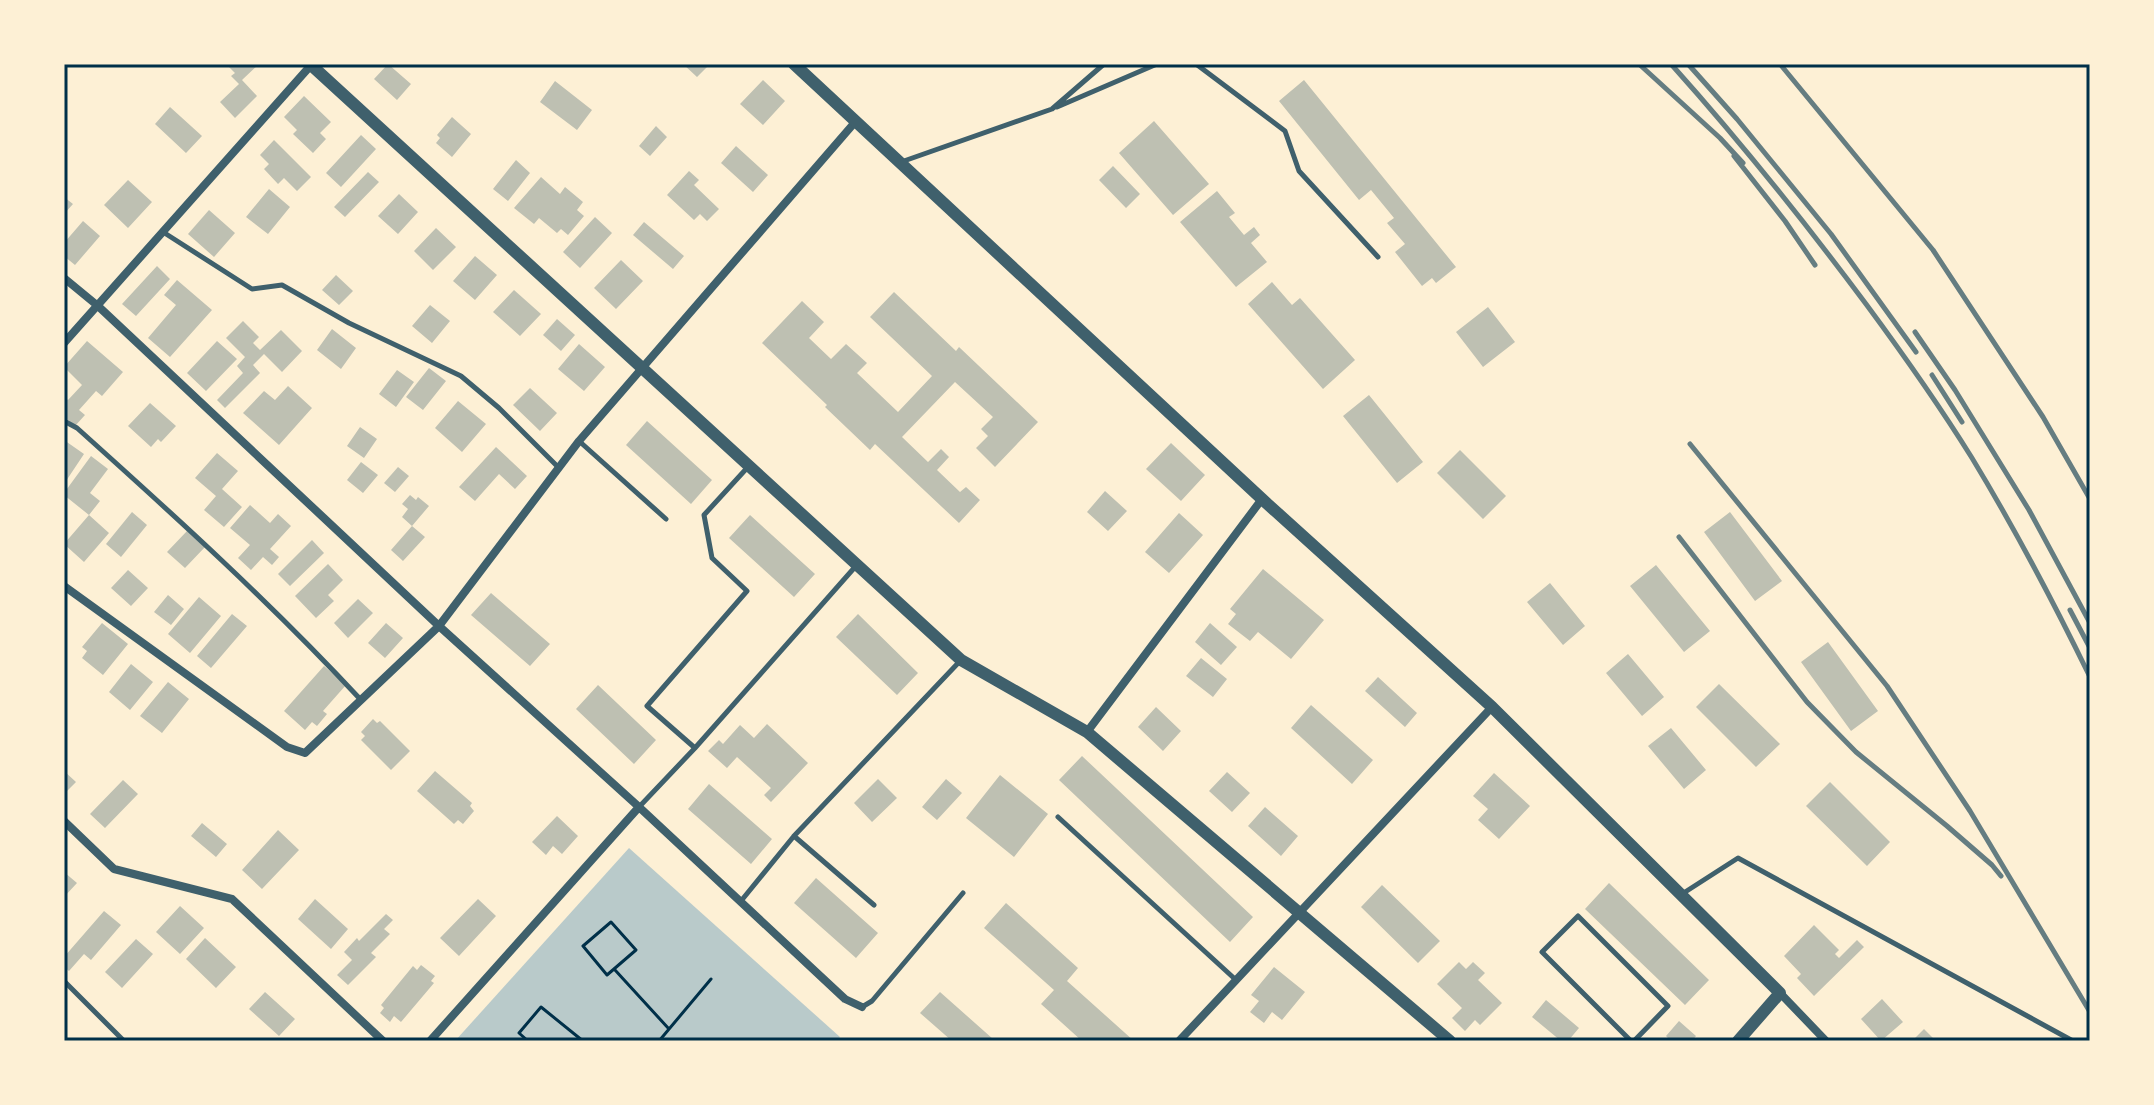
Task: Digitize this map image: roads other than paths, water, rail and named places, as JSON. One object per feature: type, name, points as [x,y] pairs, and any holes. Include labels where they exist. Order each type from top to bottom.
[{"type":"street","points":[[64,343],[311,64],[961,660],[1087,732],[1450,1041]]},
{"type":"street","points":[[794,64],[1262,499],[1492,707],[1826,1041]]},
{"type":"street","points":[[64,586],[287,747],[305,753],[439,626],[579,441],[856,121]]},
{"type":"street","points":[[64,278],[98,306],[439,626],[845,999],[862,1007]]},
{"type":"street","points":[[1087,732],[1262,499]]},
{"type":"street","points":[[1179,1041],[1492,707]]},
{"type":"street","points":[[430,1041],[639,807]]},
{"type":"street","points":[[64,821],[114,869],[232,899],[383,1041]]},
{"type":"street","points":[[1738,1041],[1780,993]]},
{"type":"lane","points":[[1052,109],[1104,64]]},
{"type":"lane","points":[[900,162],[1052,109],[1157,64]]},
{"type":"lane","points":[[1196,64],[1285,131],[1299,171],[1378,257]]},
{"type":"lane","points":[[163,232],[252,289],[282,285],[349,323],[461,376],[499,408],[559,468]]},
{"type":"lane","points":[[64,421],[77,428],[184,523],[313,648],[361,700]]},
{"type":"lane","points":[[579,441],[666,519]]},
{"type":"lane","points":[[695,748],[647,706],[747,591],[712,558],[704,515],[749,466]]},
{"type":"lane","points":[[639,807],[857,565]]},
{"type":"lane","points":[[741,901],[794,836],[961,660]]},
{"type":"lane","points":[[1058,817],[1236,980]]},
{"type":"lane","points":[[794,836],[874,905]]},
{"type":"lane","points":[[1681,895],[1738,858],[2073,1041],[2082,1041]]},
{"type":"lane","points":[[862,1007],[872,1001],[963,893]]},
{"type":"lane","points":[[1578,916],[1668,1006],[1632,1041],[1542,952],[1578,916]]},
{"type":"lane","points":[[64,981],[124,1041]]},
{"type":"railway","points":[[1639,64],[1743,163]]},
{"type":"railway","points":[[1671,64],[1795,212],[1934,399],[2004,512],[2090,677]]},
{"type":"railway","points":[[1688,64],[1831,234],[1916,352]]},
{"type":"railway","points":[[1780,64],[1933,250],[2043,417],[2090,499]]},
{"type":"railway","points":[[1734,156],[1815,265]]},
{"type":"railway","points":[[1915,332],[1955,390],[2029,510],[2090,623]]},
{"type":"railway","points":[[1932,375],[1962,422]]},
{"type":"railway","points":[[1690,444],[1887,686],[1970,811],[2090,1012]]},
{"type":"railway","points":[[1679,537],[1807,702],[1856,752],[1947,826],[2001,876]]},
{"type":"railway","points":[[2070,610],[2090,648]]}]
